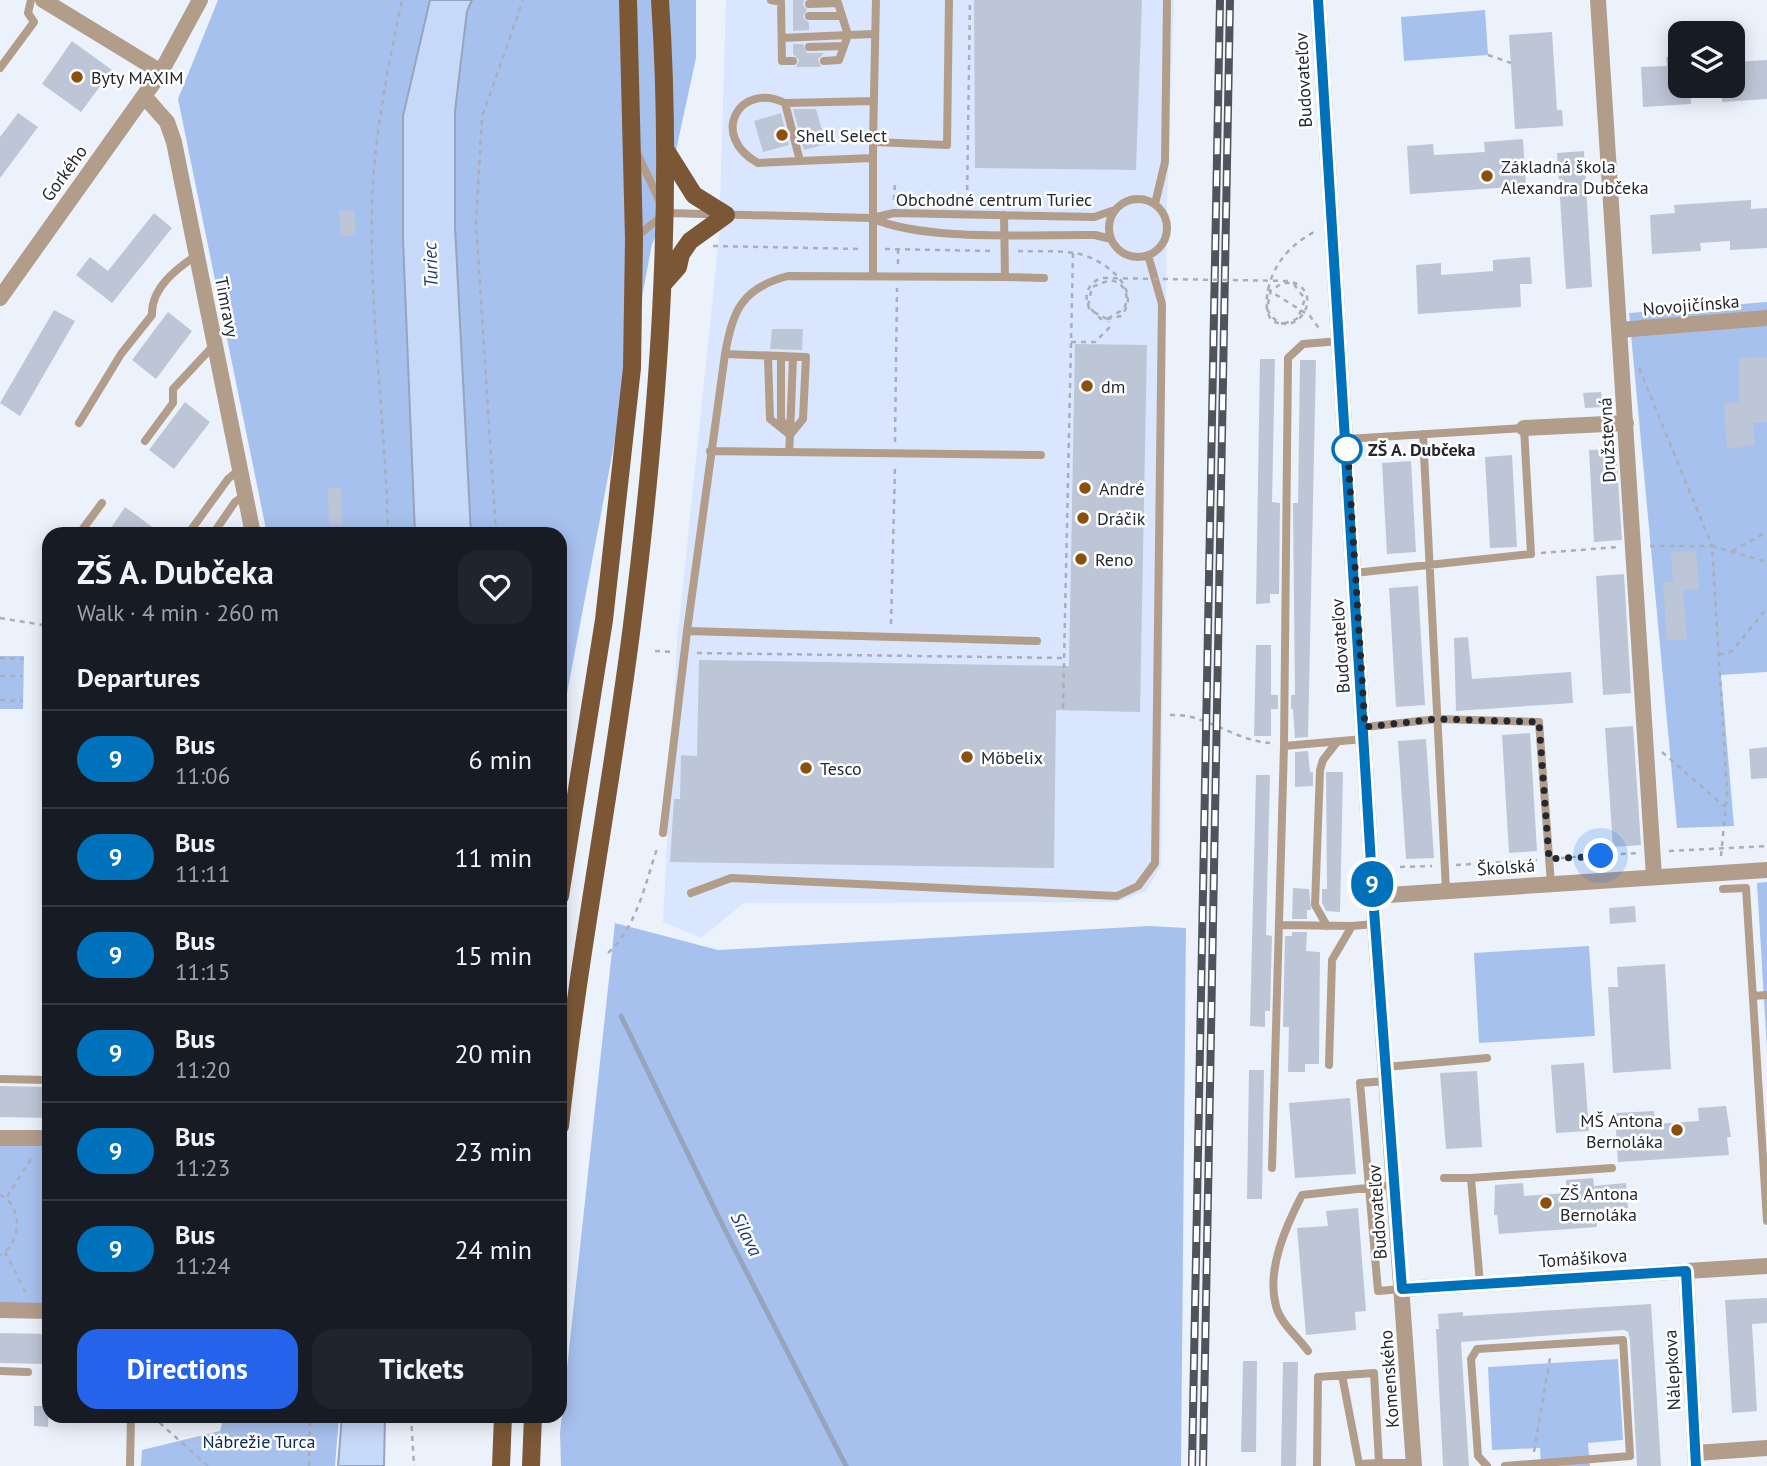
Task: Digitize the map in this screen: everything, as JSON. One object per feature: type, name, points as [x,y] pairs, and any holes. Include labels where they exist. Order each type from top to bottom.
[{"type":"main road","points":[[567,853],[604,620],[632,368],[633,142],[628,0]]},
{"type":"main road","points":[[567,1068],[577,986],[632,627],[651,465],[666,213],[660,0]]},
{"type":"main road","points":[[663,284],[678,267],[681,254],[690,241],[726,215],[694,195],[683,182],[666,150]]},
{"type":"main road","points":[[501,1466],[503,1423]]},
{"type":"main road","points":[[531,1466],[533,1423]]},
{"type":"street","points":[[43,0],[161,72]]},
{"type":"street","name":"Gorkého","points":[[0,298],[161,72],[200,0]]},
{"type":"street","name":"Budovateľov","points":[[1318,0],[1332,341],[1347,439],[1373,896],[1402,1289]]},
{"type":"street","name":"Družstevná","points":[[1598,0],[1654,877]]},
{"type":"street","name":"Timravy","points":[[144,96],[167,122],[174,142],[252,527]]},
{"type":"street","name":"Novojičínska","points":[[1619,331],[1767,318]]},
{"type":"street","points":[[1524,428],[1626,423]]},
{"type":"street","name":"Školská","points":[[1373,896],[1767,870]]},
{"type":"street","points":[[0,1138],[42,1138]]},
{"type":"street","name":"Tomášikova","points":[[1402,1289],[1767,1266]]},
{"type":"street","name":"Nálepkova","points":[[1686,1271],[1696,1460]]},
{"type":"street","name":"Komenského","points":[[1402,1289],[1414,1465]]},
{"type":"street","points":[[0,1310],[42,1311]]},
{"type":"street","points":[[1696,1460],[1767,1448]]},
{"type":"lane","points":[[0,68],[34,22],[28,13],[31,0]]},
{"type":"lane","points":[[771,0],[793,4]]},
{"type":"lane","points":[[873,275],[872,158],[876,0]]},
{"type":"lane","points":[[873,142],[947,145],[949,0]]},
{"type":"lane","points":[[1155,204],[1165,162],[1167,0]]},
{"type":"lane","points":[[781,2],[782,61],[793,61]]},
{"type":"lane","points":[[809,4],[838,4],[848,35],[839,60],[824,61]]},
{"type":"lane","points":[[781,16],[793,17]]},
{"type":"lane","points":[[809,16],[842,16]]},
{"type":"lane","points":[[782,38],[875,34]]},
{"type":"lane","points":[[810,47],[844,46]]},
{"type":"lane","points":[[782,48],[793,48]]},
{"type":"lane","points":[[872,158],[758,163],[738,148],[732,135],[734,116],[752,100],[772,97],[785,103],[874,102]]},
{"type":"lane","points":[[785,103],[800,161]]},
{"type":"lane","points":[[633,142],[652,189],[666,213],[634,239]]},
{"type":"lane","points":[[1134,199],[1155,204],[1165,216],[1167,231],[1161,246],[1149,255],[1126,254],[1111,239],[1109,224],[1115,210],[1134,199]]},
{"type":"lane","name":"Obchodné centrum Turiec","points":[[666,213],[872,218],[894,213],[1094,217],[1115,210]]},
{"type":"lane","points":[[1004,215],[1005,277]]},
{"type":"lane","name":"Obchodné centrum Turiec","points":[[872,218],[893,228],[1095,235],[1111,239]]},
{"type":"lane","points":[[79,423],[121,354],[152,315],[151,301],[175,270],[197,255]]},
{"type":"lane","points":[[691,893],[731,878],[1117,896],[1139,886],[1155,863],[1162,304],[1149,255]]},
{"type":"lane","points":[[663,833],[724,354],[731,321],[744,300],[761,285],[788,276],[1044,278]]},
{"type":"lane","points":[[1272,1168],[1284,746],[1289,358],[1303,344],[1332,341]]},
{"type":"lane","points":[[145,442],[173,403],[173,389],[215,344]]},
{"type":"lane","points":[[724,354],[806,357],[803,419],[790,435]]},
{"type":"lane","points":[[768,357],[770,419],[790,435]]},
{"type":"lane","points":[[781,357],[781,419],[790,435],[789,452]]},
{"type":"lane","points":[[1347,439],[1524,428],[1531,554],[1354,573]]},
{"type":"lane","points":[[1423,434],[1446,890]]},
{"type":"lane","points":[[710,451],[1041,455]]},
{"type":"lane","points":[[193,527],[228,479],[240,469]]},
{"type":"lane","points":[[218,527],[235,502],[245,495]]},
{"type":"lane","points":[[84,527],[102,503]]},
{"type":"lane","points":[[687,631],[1037,641]]},
{"type":"lane","points":[[1284,746],[1337,742],[1365,733],[1437,719],[1539,722],[1551,884]]},
{"type":"lane","points":[[1327,926],[1315,905],[1320,770],[1323,760],[1337,742]]},
{"type":"lane","points":[[1723,889],[1746,888],[1763,1099],[1767,1221]]},
{"type":"lane","points":[[1279,925],[1375,924]]},
{"type":"lane","points":[[1329,1065],[1332,960],[1352,926]]},
{"type":"lane","points":[[1753,996],[1767,995]]},
{"type":"lane","points":[[1402,1289],[1378,1292],[1360,1083],[1386,1074],[1487,1058]]},
{"type":"lane","points":[[0,1079],[42,1080]]},
{"type":"lane","points":[[1444,1178],[1612,1168]]},
{"type":"lane","points":[[1472,1178],[1480,1284]]},
{"type":"lane","points":[[1308,1351],[1284,1322],[1276,1306],[1276,1266],[1283,1232],[1302,1195],[1394,1185]]},
{"type":"lane","points":[[1487,1466],[1478,1456],[1471,1359],[1477,1349],[1623,1340],[1630,1455],[1504,1466]]},
{"type":"lane","points":[[0,1371],[28,1372]]},
{"type":"lane","points":[[1317,1466],[1318,1377],[1374,1373],[1379,1463]]},
{"type":"lane","points":[[1342,1375],[1359,1464],[1414,1465]]},
{"type":"lane","points":[[130,1466],[131,1423]]},
{"type":"path","points":[[388,527],[386,450],[377,358],[372,206],[378,116],[402,0]]},
{"type":"path","points":[[967,200],[970,0]]},
{"type":"path","points":[[496,527],[476,223],[482,117],[522,2]]},
{"type":"path","points":[[1488,55],[1511,63]]},
{"type":"path","points":[[705,246],[1073,252],[1087,255],[1105,266],[1127,290],[1125,311],[1109,321],[1096,317],[1091,312],[1088,306],[1092,287],[1103,280],[1116,281],[1127,295],[1127,302],[1119,314],[1107,318],[1094,315],[1090,310],[1087,304],[1086,298],[1090,285],[1101,278],[1289,281],[1295,283],[1301,288],[1307,300],[1307,307],[1300,319],[1287,324],[1275,320],[1270,315],[1267,309],[1271,290],[1283,283],[1293,283],[1303,293],[1302,313],[1285,323],[1279,321],[1273,319],[1268,314],[1265,308],[1266,289],[1279,262],[1302,238],[1319,230]]},
{"type":"path","points":[[1063,708],[1073,252]]},
{"type":"path","points":[[1266,289],[1310,316],[1332,341]]},
{"type":"path","points":[[1071,342],[1095,342],[1109,328],[1109,321]]},
{"type":"path","points":[[1639,367],[1712,546],[1727,793],[1721,848],[1722,865]]},
{"type":"path","points":[[1732,551],[1767,532]]},
{"type":"path","points":[[1531,554],[1633,546],[1712,546],[1767,562]]},
{"type":"path","points":[[1719,655],[1732,651],[1767,608]]},
{"type":"path","points":[[0,618],[42,625]]},
{"type":"path","points":[[655,651],[1064,659]]},
{"type":"path","points":[[0,658],[24,659]]},
{"type":"path","points":[[0,676],[23,676]]},
{"type":"path","points":[[0,700],[23,701]]},
{"type":"path","points":[[1156,715],[1183,714],[1246,738],[1284,746]]},
{"type":"path","points":[[1645,738],[1725,807]]},
{"type":"path","points":[[608,953],[621,941],[633,921],[663,833]]},
{"type":"path","points":[[1400,867],[1767,846]]},
{"type":"path","points":[[6,1198],[42,1145]]},
{"type":"path","points":[[0,1195],[6,1198],[15,1212],[17,1224],[12,1243],[0,1255]]},
{"type":"path","points":[[5,1252],[42,1311]]},
{"type":"path","points":[[1529,1465],[1551,1344]]},
{"type":"path","points":[[160,1423],[208,1466]]},
{"type":"path","points":[[309,1466],[310,1423]]},
{"type":"path","points":[[411,1423],[414,1466]]},
{"type":"shaded area","points":[[726,0],[1174,0],[1167,204],[1161,866],[1146,891],[1117,902],[744,903],[701,938],[663,922],[677,642],[719,238]]},
{"type":"green space","points":[[218,0],[696,0],[696,58],[659,229],[652,244],[567,693],[567,527],[266,527],[178,99]]},
{"type":"green space","points":[[1485,10],[1488,55],[1404,61],[1401,17]]},
{"type":"green space","points":[[1767,302],[1767,672],[1721,675],[1734,826],[1677,828],[1629,313]]},
{"type":"green space","points":[[0,656],[24,656],[23,709],[0,709]]},
{"type":"green space","points":[[1767,882],[1767,1049],[1757,883]]},
{"type":"green space","points":[[615,923],[718,950],[1149,926],[1186,928],[1181,1466],[561,1466],[561,1423],[567,1423],[567,1368]]},
{"type":"green space","points":[[1589,946],[1595,1036],[1479,1043],[1474,953]]},
{"type":"green space","points":[[0,1138],[42,1138],[42,1311],[0,1310]]},
{"type":"green space","points":[[1618,1359],[1623,1440],[1588,1443],[1590,1466],[1541,1466],[1540,1448],[1492,1450],[1488,1367]]},
{"type":"green space","name":"Nábrežie Turca","points":[[222,1423],[338,1423],[335,1466],[141,1466],[142,1450],[220,1431]]},
{"type":"water","name":"Turiec","points":[[430,0],[472,0],[467,11],[455,111],[455,227],[471,527],[415,527],[403,240],[403,116]]},
{"type":"water","points":[[341,1423],[385,1423],[384,1466],[338,1466]]},
{"type":"building","points":[[793,0],[804,0],[803,5],[807,10],[803,17],[809,23],[809,30],[793,31]]},
{"type":"building","points":[[974,0],[1142,0],[1136,170],[975,168]]},
{"type":"building","points":[[1552,32],[1557,110],[1562,110],[1563,126],[1515,129],[1509,35]]},
{"type":"building","name":"Byty MAXIM","points":[[72,41],[112,70],[81,112],[42,84]]},
{"type":"building","points":[[793,44],[803,44],[807,53],[824,53],[818,59],[821,67],[796,67],[799,60],[793,54]]},
{"type":"building","points":[[1668,57],[1668,98],[1691,98],[1691,104],[1643,107],[1641,67],[1667,66]]},
{"type":"building","points":[[1767,60],[1767,99],[1722,102],[1722,98],[1745,98],[1745,61]]},
{"type":"building","points":[[793,109],[816,109],[826,144],[804,150]]},
{"type":"building","points":[[18,113],[38,127],[0,178],[0,137]]},
{"type":"building","points":[[781,113],[789,145],[763,152],[754,121]]},
{"type":"building","points":[[1523,139],[1526,186],[1410,194],[1407,146],[1433,144],[1434,155],[1485,152],[1484,142]]},
{"type":"building","points":[[1584,151],[1592,287],[1566,289],[1557,153]]},
{"type":"building","points":[[1751,200],[1751,209],[1767,208],[1767,248],[1730,250],[1730,241],[1700,243],[1701,251],[1652,254],[1650,215],[1675,213],[1674,205]]},
{"type":"building","points":[[354,210],[356,235],[341,236],[339,211]]},
{"type":"building","points":[[154,213],[172,228],[112,303],[76,275],[90,257],[108,271]]},
{"type":"building","points":[[1530,257],[1532,284],[1520,284],[1521,307],[1418,314],[1416,265],[1441,263],[1441,275],[1493,271],[1493,260]]},
{"type":"building","points":[[54,310],[75,321],[20,416],[0,403]]},
{"type":"building","points":[[168,312],[192,331],[156,379],[132,360]]},
{"type":"building","points":[[772,329],[803,329],[802,350],[770,349]]},
{"type":"building","points":[[1075,344],[1147,345],[1140,712],[1056,710],[1054,868],[670,862],[674,799],[680,799],[681,755],[697,756],[699,660],[1069,666]]},
{"type":"building","points":[[1767,357],[1767,422],[1753,423],[1755,445],[1727,449],[1724,403],[1739,402],[1739,358]]},
{"type":"building","points":[[1260,359],[1275,359],[1272,502],[1280,503],[1279,594],[1270,594],[1270,603],[1256,604]]},
{"type":"building","points":[[1300,360],[1316,360],[1308,737],[1295,738],[1291,709],[1291,695],[1295,695],[1293,503],[1298,503]]},
{"type":"building","points":[[1601,392],[1602,407],[1585,408],[1583,393]]},
{"type":"building","points":[[185,402],[210,422],[174,469],[149,450]]},
{"type":"building","points":[[1616,449],[1622,540],[1594,542],[1589,450]]},
{"type":"building","points":[[1512,455],[1517,547],[1490,548],[1485,457]]},
{"type":"building","points":[[1411,461],[1416,552],[1387,554],[1382,463]]},
{"type":"building","points":[[328,488],[341,488],[342,525],[329,526]]},
{"type":"building","points":[[125,507],[152,527],[112,527]]},
{"type":"building","points":[[1696,551],[1699,589],[1683,590],[1687,639],[1667,641],[1663,582],[1673,582],[1671,552]]},
{"type":"building","points":[[1624,574],[1631,693],[1603,695],[1596,576]]},
{"type":"building","points":[[1418,586],[1425,705],[1396,707],[1389,588]]},
{"type":"building","points":[[1468,637],[1472,679],[1571,672],[1573,703],[1456,711],[1454,638]]},
{"type":"building","points":[[1256,645],[1271,645],[1271,695],[1278,695],[1278,709],[1271,709],[1271,736],[1254,736]]},
{"type":"building","points":[[1633,726],[1641,845],[1613,847],[1605,728]]},
{"type":"building","points":[[1530,733],[1537,851],[1509,853],[1502,735]]},
{"type":"building","points":[[1426,739],[1434,858],[1406,859],[1398,741]]},
{"type":"building","points":[[1767,747],[1767,778],[1751,779],[1749,749]]},
{"type":"building","points":[[1308,751],[1313,786],[1295,787],[1295,752]]},
{"type":"building","points":[[1326,772],[1343,772],[1340,912],[1326,911],[1322,903],[1322,889],[1327,889]]},
{"type":"building","points":[[1256,775],[1270,775],[1266,935],[1272,936],[1270,1011],[1265,1011],[1265,1027],[1250,1026]]},
{"type":"building","points":[[1293,888],[1309,889],[1311,910],[1307,910],[1307,919],[1292,919]]},
{"type":"building","points":[[1635,906],[1636,922],[1610,924],[1609,908]]},
{"type":"building","points":[[1292,932],[1307,932],[1306,951],[1320,952],[1319,1064],[1305,1064],[1305,1072],[1288,1072],[1289,1027],[1283,1027],[1285,936],[1292,936]]},
{"type":"building","points":[[1665,964],[1671,1069],[1613,1073],[1608,987],[1618,987],[1617,967]]},
{"type":"building","points":[[1584,1063],[1589,1131],[1556,1133],[1551,1065]]},
{"type":"building","points":[[1249,1070],[1264,1070],[1262,1199],[1247,1199]]},
{"type":"building","points":[[1477,1071],[1482,1147],[1446,1149],[1440,1073]]},
{"type":"building","points":[[0,1086],[42,1087],[42,1118],[0,1117]]},
{"type":"building","points":[[1350,1098],[1356,1174],[1295,1178],[1289,1103]]},
{"type":"building","name":"MŠ Antona Bernoláka","points":[[1726,1106],[1731,1137],[1727,1137],[1729,1155],[1618,1162],[1615,1113],[1654,1111],[1655,1124],[1699,1121],[1698,1108]]},
{"type":"building","name":"ZŠ Antona Bernoláka","points":[[1593,1178],[1594,1186],[1626,1183],[1628,1208],[1596,1209],[1597,1227],[1499,1234],[1497,1215],[1494,1215],[1495,1185],[1523,1183],[1524,1196],[1567,1193],[1566,1180]]},
{"type":"building","points":[[1358,1208],[1366,1311],[1355,1312],[1356,1330],[1306,1335],[1297,1228],[1328,1226],[1326,1211]]},
{"type":"building","points":[[1767,1298],[1767,1323],[1752,1324],[1757,1411],[1732,1413],[1725,1300]]},
{"type":"building","points":[[1651,1304],[1661,1466],[1637,1466],[1630,1340],[1628,1332],[1624,1330],[1461,1342],[1469,1466],[1443,1466],[1436,1329],[1439,1329],[1438,1314],[1463,1312],[1463,1316]]},
{"type":"building","points":[[0,1333],[42,1334],[42,1364],[0,1363]]},
{"type":"building","points":[[1243,1361],[1257,1361],[1256,1452],[1241,1452]]},
{"type":"building","points":[[1283,1362],[1298,1362],[1296,1466],[1281,1466]]},
{"type":"building","points":[[34,1406],[42,1406],[42,1423],[48,1423],[48,1427],[34,1426]]},
{"type":"waterway","name":"Silava","points":[[621,1016],[723,1226],[846,1466]]},
{"type":"railway","points":[[1192,1466],[1220,0]]},
{"type":"railway","points":[[1203,1466],[1230,0]]},
{"type":"bus line","name":"9","points":[[1318,0],[1366,739],[1373,896],[1402,1289],[1686,1271],[1696,1466]]},
{"type":"place","name":"Byty MAXIM","points":[[77,77]]},
{"type":"place","name":"Shell Select","points":[[782,135]]},
{"type":"place","name":"Základná škola Alexandra Dubčeka","points":[[1487,176]]},
{"type":"place","name":"dm","points":[[1087,386]]},
{"type":"place","name":"ZŠ A. Dubčeka","points":[[1347,449]]},
{"type":"place","name":"André","points":[[1085,488]]},
{"type":"place","name":"Dráčik","points":[[1083,518]]},
{"type":"place","name":"Reno","points":[[1081,559]]},
{"type":"place","name":"Möbelix","points":[[967,757]]},
{"type":"place","name":"Tesco","points":[[806,768]]},
{"type":"place","name":"MŠ Antona Bernoláka","points":[[1677,1130]]},
{"type":"place","name":"ZŠ Antona Bernoláka","points":[[1546,1203]]},
{"type":"route","points":[[1347,449],[1347,439],[1365,727],[1437,719],[1539,722],[1549,859],[1601,856]]}]
